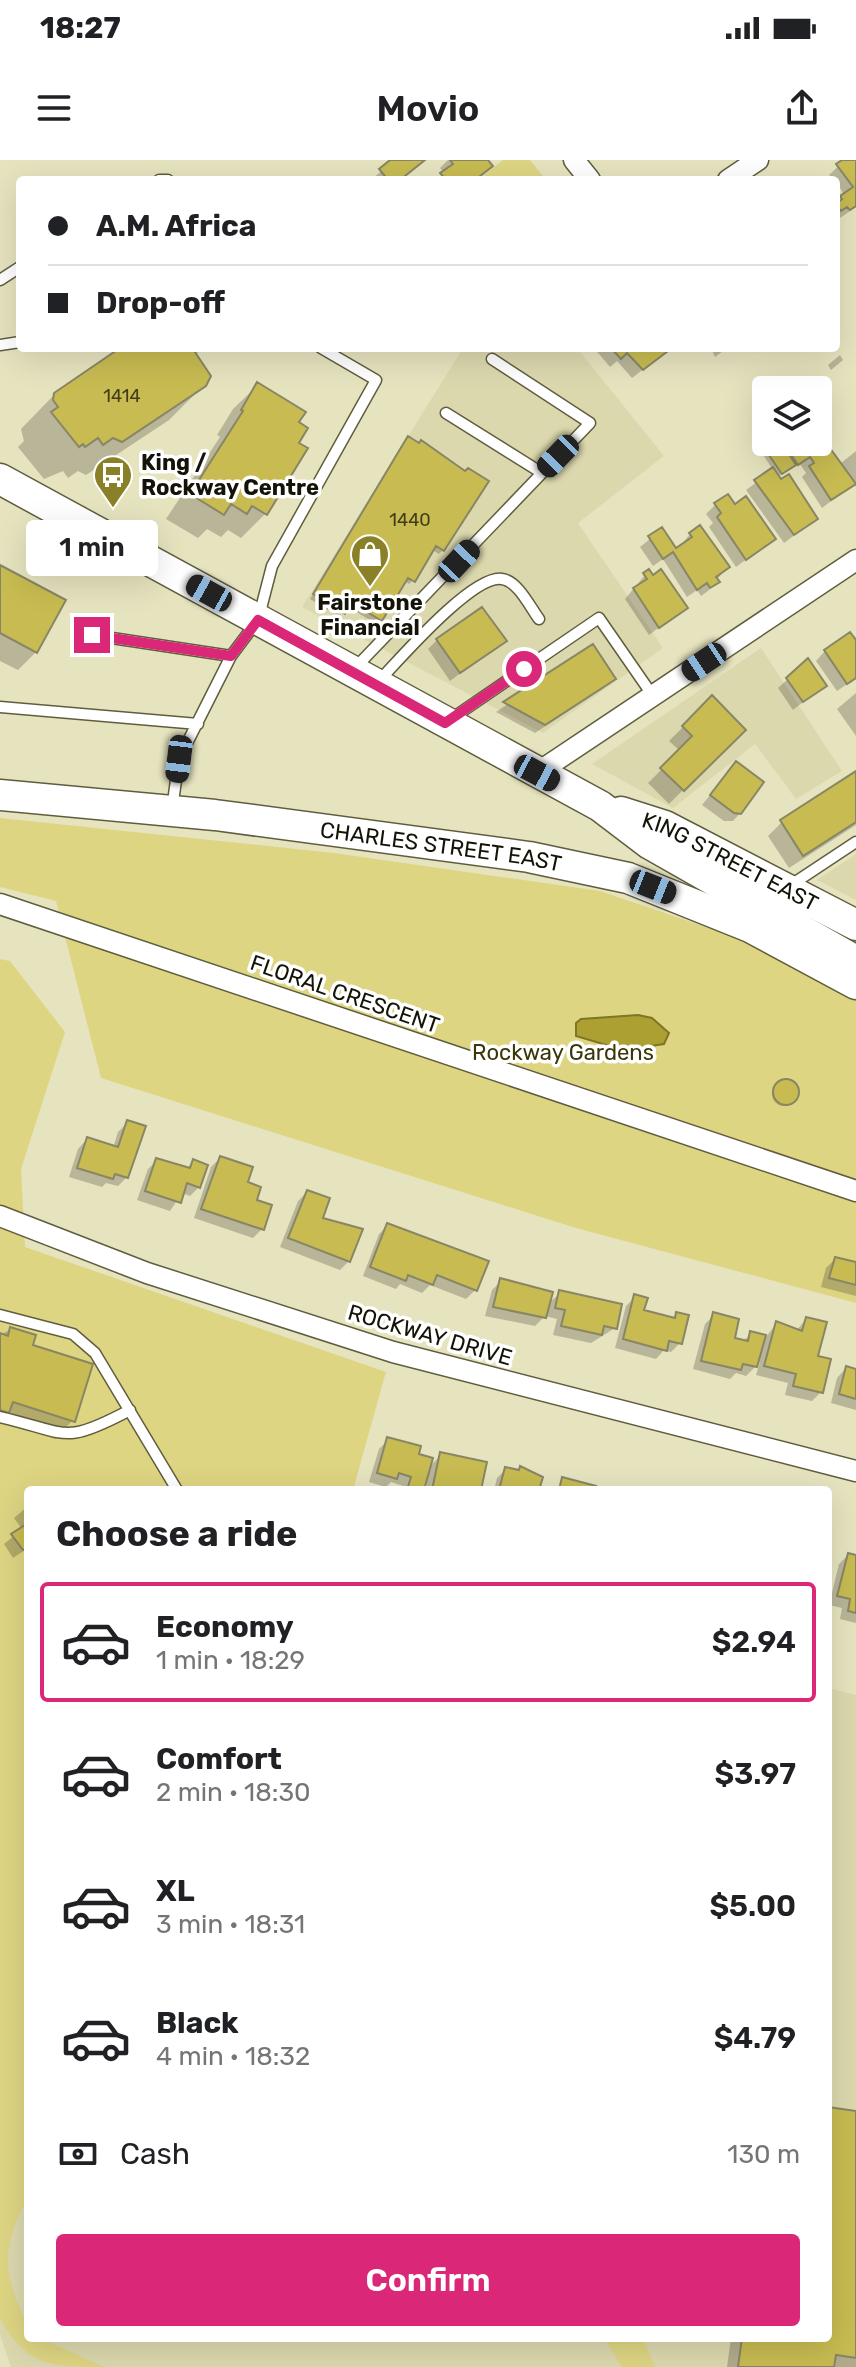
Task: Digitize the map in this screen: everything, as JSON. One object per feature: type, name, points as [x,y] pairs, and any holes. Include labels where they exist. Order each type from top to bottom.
[{"type":"main road","name":"KING STREET EAST","points":[[0,479],[600,806],[650,844],[856,961]]},
{"type":"main road","name":"CHARLES STREET EAST","points":[[0,795],[171,811],[529,857],[628,878],[750,927],[856,984]]},
{"type":"main road","name":"KING STREET EAST","points":[[600,806],[665,826],[856,925]]},
{"type":"street","points":[[574,160],[587,176]]},
{"type":"street","points":[[734,176],[758,160]]},
{"type":"street","points":[[537,773],[856,560]]},
{"type":"street","name":"FLORAL CRESCENT","points":[[0,904],[856,1191]]},
{"type":"street","name":"ROCKWAY DRIVE","points":[[0,1216],[147,1273],[393,1352],[856,1471]]},
{"type":"lane","points":[[171,811],[179,759],[231,656],[258,620],[272,566],[376,380],[328,352]]},
{"type":"lane","points":[[364,678],[542,473],[590,423],[492,359]]},
{"type":"lane","points":[[446,413],[542,473]]},
{"type":"lane","points":[[364,678],[475,585],[502,579],[512,583],[539,619]]},
{"type":"lane","points":[[445,723],[599,618],[653,696]]},
{"type":"lane","points":[[92,635],[231,656]]},
{"type":"lane","points":[[0,707],[198,724]]},
{"type":"lane","points":[[786,889],[856,842]]},
{"type":"lane","points":[[0,1315],[73,1334],[95,1353],[175,1486]]},
{"type":"lane","points":[[0,1417],[56,1435],[87,1433],[130,1410]]},
{"type":"shaded area","points":[[461,352],[580,352],[664,456],[578,523],[663,648],[543,733],[302,607]]},
{"type":"shaded area","points":[[761,648],[842,771],[796,799],[755,744],[673,808],[592,764]]},
{"type":"shaded area","points":[[856,854],[856,900],[817,880]]},
{"type":"shaded area","points":[[638,1015],[652,1018],[669,1033],[664,1044],[623,1050],[576,1036],[576,1023],[581,1019]]},
{"type":"shaded area","points":[[832,1689],[856,1695],[856,2367],[11,2367],[0,2335],[0,2198],[24,2185],[24,2342],[832,2342]]},
{"type":"green space","points":[[503,160],[530,160],[543,176],[483,176]]},
{"type":"green space","name":"Rockway Gardens","points":[[0,818],[334,853],[600,891],[753,943],[856,1000],[856,1303],[576,1228],[101,1078],[56,901],[0,887]]},
{"type":"green space","points":[[0,959],[10,961],[65,1032],[21,1169],[25,1247],[386,1372],[354,1486],[24,1486],[24,2206],[10,2240],[9,2273],[24,2319],[24,2342],[46,2342],[105,2367],[43,2361],[21,2347],[0,2319]]},
{"type":"green space","points":[[606,2342],[645,2342],[655,2367],[622,2367]]},
{"type":"building","points":[[390,160],[425,160],[405,176],[385,176],[379,169]]},
{"type":"building","points":[[450,160],[488,160],[493,166],[480,176],[443,176],[440,173],[453,164]]},
{"type":"building","points":[[842,160],[856,160],[856,206],[850,210],[847,207],[841,211],[840,196],[853,187],[836,164]]},
{"type":"building","points":[[114,352],[195,352],[211,376],[206,386],[122,442],[113,438],[103,445],[98,438],[85,447],[83,444],[79,447],[51,412],[58,407],[53,400],[54,393]]},
{"type":"building","points":[[615,352],[667,352],[643,370],[627,353],[621,359]]},
{"type":"building","points":[[257,382],[306,412],[299,422],[308,428],[299,443],[308,448],[267,515],[252,506],[247,514],[231,504],[224,515],[190,494],[243,411]]},
{"type":"building","points":[[408,436],[419,443],[421,440],[465,471],[468,468],[489,481],[444,551],[436,546],[415,582],[408,578],[382,621],[352,603],[345,614],[313,594]]},
{"type":"building","points":[[832,451],[856,484],[831,500],[809,466],[814,463],[810,457],[798,465],[792,456],[832,456]]},
{"type":"building","points":[[770,456],[790,456],[796,465],[782,474]]},
{"type":"building","points":[[773,467],[781,479],[789,474],[818,519],[794,535],[754,480]]},
{"type":"building","points":[[728,494],[735,504],[746,496],[776,539],[746,560],[717,517],[721,513],[714,503]]},
{"type":"building","points":[[700,525],[730,567],[716,577],[720,582],[710,588],[707,583],[697,590],[673,552],[663,559],[648,536],[662,527],[676,548],[692,537],[689,533]]},
{"type":"building","points":[[0,565],[66,600],[37,653],[0,633]]},
{"type":"building","points":[[649,569],[653,575],[661,569],[688,608],[659,628],[633,588],[647,579],[643,573]]},
{"type":"building","points":[[482,607],[507,641],[460,673],[436,639]]},
{"type":"building","points":[[850,632],[856,640],[856,678],[847,684],[824,650]]},
{"type":"building","points":[[593,644],[616,679],[545,725],[503,702]]},
{"type":"building","points":[[808,658],[827,686],[803,702],[786,678]]},
{"type":"building","points":[[712,695],[746,730],[684,791],[660,768],[692,736],[682,726]]},
{"type":"building","points":[[736,761],[764,782],[741,814],[734,813],[710,795]]},
{"type":"building","points":[[856,771],[856,822],[803,856],[780,820]]},
{"type":"building","points":[[786,1079],[795,1083],[799,1092],[795,1101],[786,1105],[777,1101],[773,1092],[777,1083]]},
{"type":"building","points":[[127,1120],[146,1126],[128,1178],[115,1174],[113,1179],[77,1168],[87,1137],[118,1147]]},
{"type":"building","points":[[220,1156],[253,1167],[248,1182],[261,1187],[257,1200],[272,1205],[264,1230],[201,1209]]},
{"type":"building","points":[[156,1158],[190,1168],[193,1159],[208,1165],[200,1188],[187,1183],[181,1203],[145,1191]]},
{"type":"building","points":[[307,1190],[330,1198],[323,1218],[363,1229],[350,1262],[288,1238]]},
{"type":"building","points":[[387,1223],[489,1261],[477,1291],[437,1275],[433,1285],[408,1275],[406,1281],[370,1267]]},
{"type":"building","points":[[835,1257],[856,1262],[856,1285],[829,1278]]},
{"type":"building","points":[[500,1278],[553,1292],[546,1318],[493,1307]]},
{"type":"building","points":[[559,1290],[622,1304],[617,1329],[604,1326],[602,1335],[561,1326],[565,1310],[555,1308]]},
{"type":"building","points":[[634,1294],[648,1298],[644,1310],[675,1318],[676,1312],[689,1315],[682,1344],[669,1341],[667,1351],[623,1339]]},
{"type":"building","points":[[713,1312],[739,1319],[735,1338],[748,1341],[750,1331],[766,1335],[757,1367],[743,1364],[741,1370],[701,1361]]},
{"type":"building","points":[[806,1317],[827,1322],[818,1356],[831,1359],[823,1393],[793,1386],[796,1374],[764,1366],[776,1321],[802,1331]]},
{"type":"building","points":[[10,1327],[36,1335],[33,1345],[93,1364],[75,1422],[13,1402],[9,1413],[0,1410],[0,1333],[8,1336]]},
{"type":"building","points":[[846,1366],[856,1369],[856,1399],[839,1394]]},
{"type":"building","points":[[387,1437],[421,1446],[419,1454],[433,1458],[425,1486],[408,1486],[411,1477],[399,1473],[397,1479],[377,1473]]},
{"type":"building","points":[[440,1452],[487,1462],[482,1486],[433,1486]]},
{"type":"building","points":[[520,1466],[543,1477],[540,1486],[500,1486],[505,1467],[519,1470]]},
{"type":"building","points":[[562,1477],[596,1486],[560,1486]]},
{"type":"building","points":[[24,1526],[24,1549],[23,1550],[11,1534]]},
{"type":"building","points":[[848,1553],[856,1555],[856,1613],[848,1611],[850,1599],[837,1596]]},
{"type":"building","points":[[832,2108],[856,2111],[856,2358],[836,2355],[834,2367],[738,2367],[741,2342],[832,2342]]},
{"type":"place","name":"King / Rockway Centre","points":[[113,509]]},
{"type":"place","name":"Fairstone Financial","points":[[370,588]]},
{"type":"route","points":[[92,635],[231,656],[258,620],[445,723],[524,669]]}]
